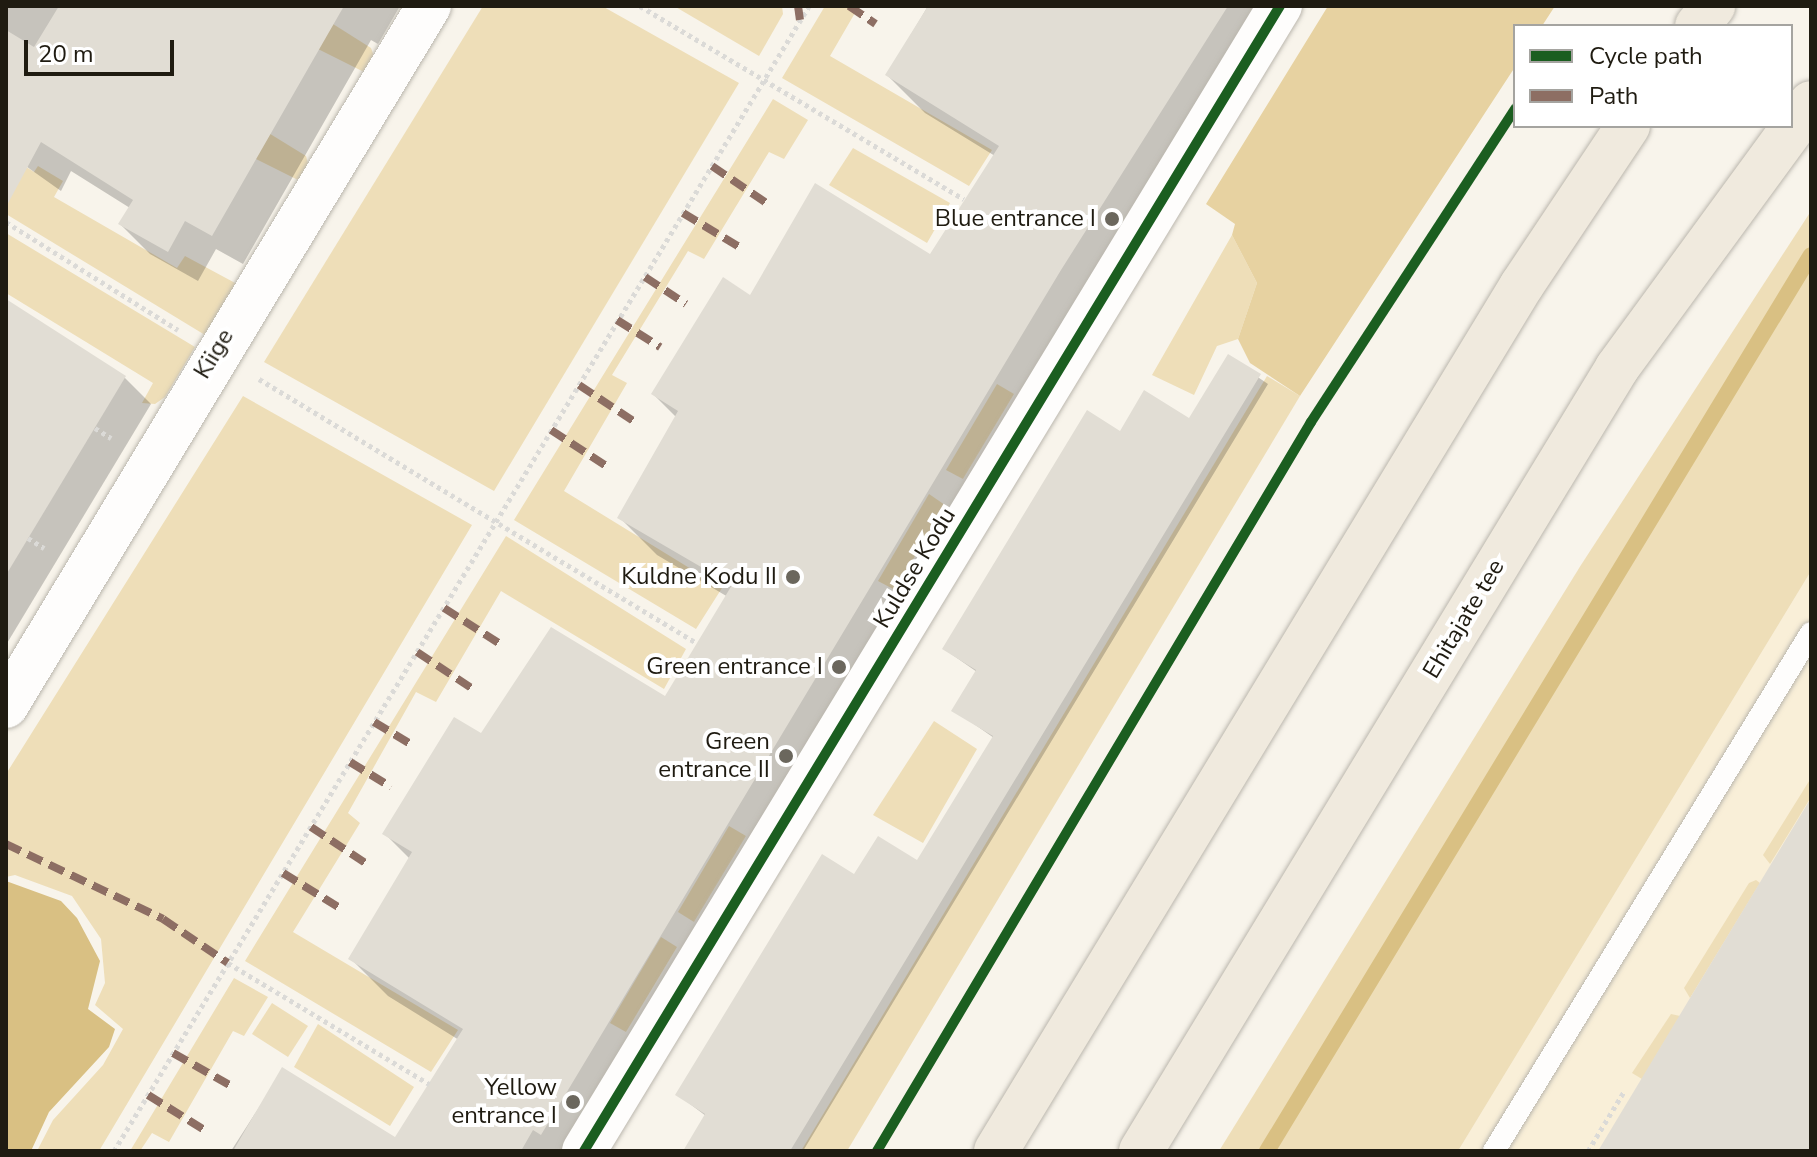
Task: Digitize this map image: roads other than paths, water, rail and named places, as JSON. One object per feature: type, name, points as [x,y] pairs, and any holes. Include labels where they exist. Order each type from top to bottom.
[{"type":"highway","points":[[1699,24],[1713,6]]},
{"type":"highway","name":"Ehitajate tee","points":[[1793,128],[1811,103]]},
{"type":"highway","points":[[996,1151],[1522,285],[1627,128]]},
{"type":"highway","name":"Ehitajate tee","points":[[1141,1151],[1617,368],[1793,128]]},
{"type":"street","name":"Kiige","points":[[6,706],[215,353],[429,6]]},
{"type":"street","name":"Kuldse Kodu","points":[[584,1151],[1280,6]]},
{"type":"lane","points":[[1494,1151],[1811,633]]},
{"type":"waterway","points":[[1267,1151],[1811,255]]},
{"type":"place","name":"Blue entrance I","points":[[1112,219]]},
{"type":"place","name":"Kuldne Kodu II","points":[[793,577]]},
{"type":"place","name":"Green entrance I","points":[[839,667]]},
{"type":"place","name":"Green entrance II","points":[[786,756]]},
{"type":"place","name":"Yellow entrance I","points":[[573,1102]]}]
